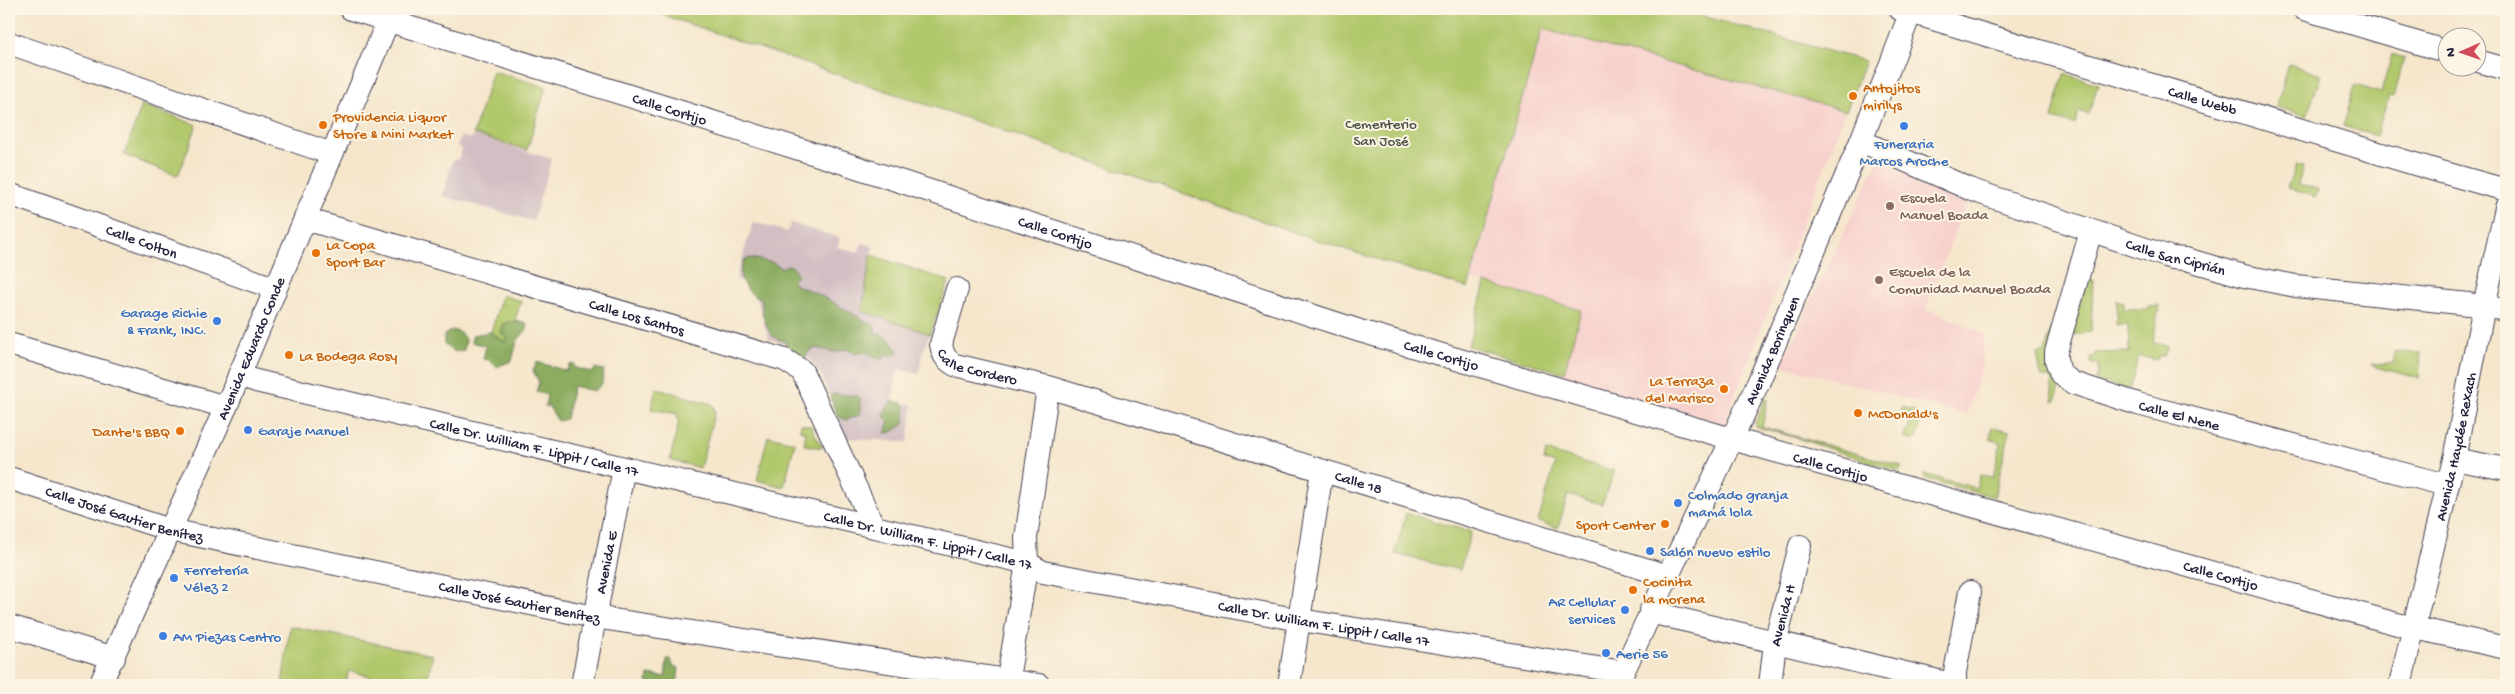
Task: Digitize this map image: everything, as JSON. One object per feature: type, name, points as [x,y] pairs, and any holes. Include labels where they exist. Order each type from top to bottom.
[{"type":"street","name":"Calle Cortijo","points":[[351,9],[390,15],[1360,330],[1732,439],[2414,628],[2506,648]]},
{"type":"street","points":[[2304,9],[2438,49]]},
{"type":"street","name":"Avenida Borinquen","points":[[1620,679],[1732,439],[1861,141],[1908,10]]},
{"type":"street","name":"Calle Webb","points":[[1908,10],[2506,190]]},
{"type":"street","name":"Avenida Eduardo Conde","points":[[100,685],[114,658],[226,407],[274,288],[305,219],[390,15]]},
{"type":"street","points":[[9,43],[332,154]]},
{"type":"street","points":[[2488,63],[2506,69]]},
{"type":"street","name":"Calle San Ciprián","points":[[1861,141],[1972,190],[2172,258],[2186,259],[2244,276],[2296,286],[2506,310]]},
{"type":"street","name":"Calle Colton","points":[[9,194],[274,288]]},
{"type":"street","name":"Avenida Haydée Rexach","points":[[2400,685],[2446,486],[2454,459],[2484,306],[2506,208]]},
{"type":"street","name":"Calle Los Santos","points":[[305,219],[785,360],[802,370],[874,527]]},
{"type":"street","name":"Calle El Nene","points":[[2091,231],[2056,352],[2058,367],[2066,379],[2138,404],[2446,486]]},
{"type":"street","name":"Calle Cordero","points":[[957,289],[941,344],[942,353],[947,360],[955,364],[1048,387]]},
{"type":"street","points":[[9,344],[226,407]]},
{"type":"street","name":"Calle Dr. William F. Lippit / Calle 17","points":[[239,375],[256,381],[1027,563],[1043,572],[1620,679]]},
{"type":"street","points":[[1007,683],[1027,563],[1026,538],[1048,387]]},
{"type":"street","name":"Calle 18","points":[[1048,387],[1668,576]]},
{"type":"street","points":[[2454,459],[2506,469]]},
{"type":"street","name":"Avenida E","points":[[582,685],[624,468]]},
{"type":"street","points":[[1289,685],[1322,471]]},
{"type":"street","name":"Calle José Gautier Benítez","points":[[9,478],[170,530],[594,617],[1007,683],[1039,685]]},
{"type":"street","name":"Avenida H","points":[[1770,685],[1775,643],[1800,546]]},
{"type":"street","points":[[1650,612],[1955,685],[1955,672],[1970,592]]},
{"type":"street","points":[[9,626],[114,658]]},
{"type":"shaded area","points":[[1542,28],[1846,111],[1724,424],[1563,376],[1580,310],[1470,279]]},
{"type":"shaded area","points":[[474,135],[552,159],[533,221],[442,196],[453,160],[458,160],[462,149],[457,146],[461,136],[471,139]]},
{"type":"shaded area","name":"Escuela de la Comunidad Manuel Boada","points":[[1878,160],[1967,200],[1926,308],[1984,334],[1981,369],[1967,415],[1781,365]]},
{"type":"shaded area","points":[[753,222],[787,232],[791,223],[840,238],[837,247],[858,253],[862,243],[873,246],[862,311],[930,334],[922,354],[919,374],[898,369],[892,400],[913,405],[908,442],[846,438],[822,377],[809,358],[797,349],[773,340],[769,341],[753,283],[736,279]]},
{"type":"green space","name":"Cementerio San José","points":[[645,9],[1677,9],[1865,61],[1846,111],[1542,29],[1468,288],[1322,242],[1051,147]]},
{"type":"green space","points":[[2392,54],[2404,58],[2394,97],[2389,96],[2376,136],[2343,126],[2355,85],[2381,93]]},
{"type":"green space","points":[[2289,64],[2321,75],[2307,116],[2276,107]]},
{"type":"green space","points":[[493,71],[546,87],[527,150],[473,134]]},
{"type":"green space","points":[[2064,74],[2098,84],[2089,114],[2079,111],[2075,124],[2052,118]]},
{"type":"green space","points":[[142,105],[197,125],[178,176],[124,155]]},
{"type":"green space","points":[[2296,165],[2303,167],[2298,185],[2318,189],[2316,197],[2287,188]]},
{"type":"green space","points":[[871,255],[949,281],[930,334],[862,311]]},
{"type":"green space","points":[[750,258],[774,263],[781,268],[788,265],[793,267],[798,275],[793,280],[795,285],[825,298],[874,326],[876,333],[890,339],[898,352],[891,356],[886,354],[882,360],[866,352],[856,354],[846,349],[835,352],[815,348],[808,352],[804,360],[788,353],[785,341],[775,338],[769,331],[763,314],[762,300],[750,293],[742,280],[741,271],[744,260]]},
{"type":"green space","points":[[2087,278],[2093,280],[2091,332],[2072,335]]},
{"type":"green space","points":[[1485,283],[1581,310],[1564,373],[1468,346]]},
{"type":"green space","points":[[502,295],[521,301],[515,320],[519,322],[505,323],[507,340],[505,342],[491,332]]},
{"type":"green space","points":[[2117,300],[2124,302],[2124,309],[2148,309],[2149,306],[2159,305],[2153,343],[2168,346],[2164,356],[2158,356],[2157,360],[2139,356],[2129,390],[2096,380],[2099,367],[2097,363],[2092,365],[2090,357],[2095,356],[2095,353],[2129,352],[2128,324],[2116,325]]},
{"type":"green space","points":[[508,322],[527,324],[527,329],[517,341],[512,361],[496,367],[489,360],[483,359],[486,346],[471,342],[473,335],[490,332],[505,342],[507,337],[501,333],[503,325]]},
{"type":"green space","points":[[2051,328],[2054,328],[2059,384],[2056,401],[2053,401],[2051,377],[2041,377],[2037,354],[2045,352]]},
{"type":"green space","points":[[452,330],[460,332],[466,341],[464,350],[451,350],[444,344],[444,335]]},
{"type":"green space","points":[[2394,352],[2421,353],[2419,378],[2379,368],[2372,364],[2394,363]]},
{"type":"green space","points":[[537,362],[567,371],[569,365],[574,364],[574,367],[593,373],[595,368],[604,370],[602,384],[594,391],[573,386],[566,419],[558,421],[549,407],[545,406],[547,395],[536,392],[539,382],[533,371]]},
{"type":"green space","points":[[656,388],[712,404],[715,411],[700,468],[670,460],[679,420],[677,419],[678,414],[651,409]]},
{"type":"green space","points":[[835,394],[858,396],[860,398],[860,415],[846,420],[837,416],[830,396]]},
{"type":"green space","points":[[1765,399],[1768,399],[1762,427],[1901,466],[1902,469],[1899,471],[1754,426]]},
{"type":"green space","points":[[892,401],[902,403],[906,407],[904,424],[892,432],[885,433],[889,421],[885,418],[884,412]]},
{"type":"green space","points":[[1902,407],[1915,411],[1919,418],[1919,430],[1914,441],[1904,438],[1913,415],[1900,411]]},
{"type":"green space","points":[[801,424],[811,426],[822,448],[804,445],[806,432],[800,430]]},
{"type":"green space","points":[[1992,427],[2010,431],[1994,497],[1926,479],[1924,474],[1976,488],[1980,475],[1993,477],[2001,443],[1990,439]]},
{"type":"green space","points":[[768,436],[795,442],[784,487],[757,480]]},
{"type":"green space","points":[[1546,451],[1615,471],[1602,504],[1568,495],[1558,528],[1538,522],[1555,464],[1544,460]]},
{"type":"green space","points":[[1406,513],[1471,532],[1460,570],[1395,554]]},
{"type":"green space","points":[[290,626],[433,655],[426,685],[378,685],[369,683],[370,676],[349,671],[345,685],[282,685]]},
{"type":"green space","points":[[667,659],[671,659],[673,666],[679,668],[677,685],[652,685],[647,682],[648,675],[665,677]]},
{"type":"place","name":"Antojitos mirilys","points":[[1853,96]]},
{"type":"place","name":"Providencia Liquor Store & Mini Market","points":[[323,125]]},
{"type":"place","name":"Funeraria Marcos Aroche","points":[[1904,126]]},
{"type":"place","name":"Escuela Manuel Boada","points":[[1890,206]]},
{"type":"place","name":"La Copa Sport Bar","points":[[316,253]]},
{"type":"place","name":"Escuela de la Comunidad Manuel Boada","points":[[1879,280]]},
{"type":"place","name":"Garage Richie & Frank, INC.","points":[[217,321]]},
{"type":"place","name":"La Bodega Rosy","points":[[289,355]]},
{"type":"place","name":"La Terraza del Marisco","points":[[1724,389]]},
{"type":"place","name":"McDonald's","points":[[1858,413]]},
{"type":"place","name":"Garaje Manuel","points":[[248,430]]},
{"type":"place","name":"Dante's BBQ","points":[[180,431]]},
{"type":"place","name":"Colmado granja mamá lola","points":[[1678,503]]},
{"type":"place","name":"Sport Center","points":[[1665,524]]},
{"type":"place","name":"Salón nuevo estilo","points":[[1650,551]]},
{"type":"place","name":"Ferretería Vélez 2","points":[[174,578]]},
{"type":"place","name":"Cocinita la morena","points":[[1633,590]]},
{"type":"place","name":"AR Cellular services","points":[[1625,610]]},
{"type":"place","name":"AM Piezas Centro","points":[[163,636]]},
{"type":"place","name":"Aerie 56","points":[[1606,653]]}]
